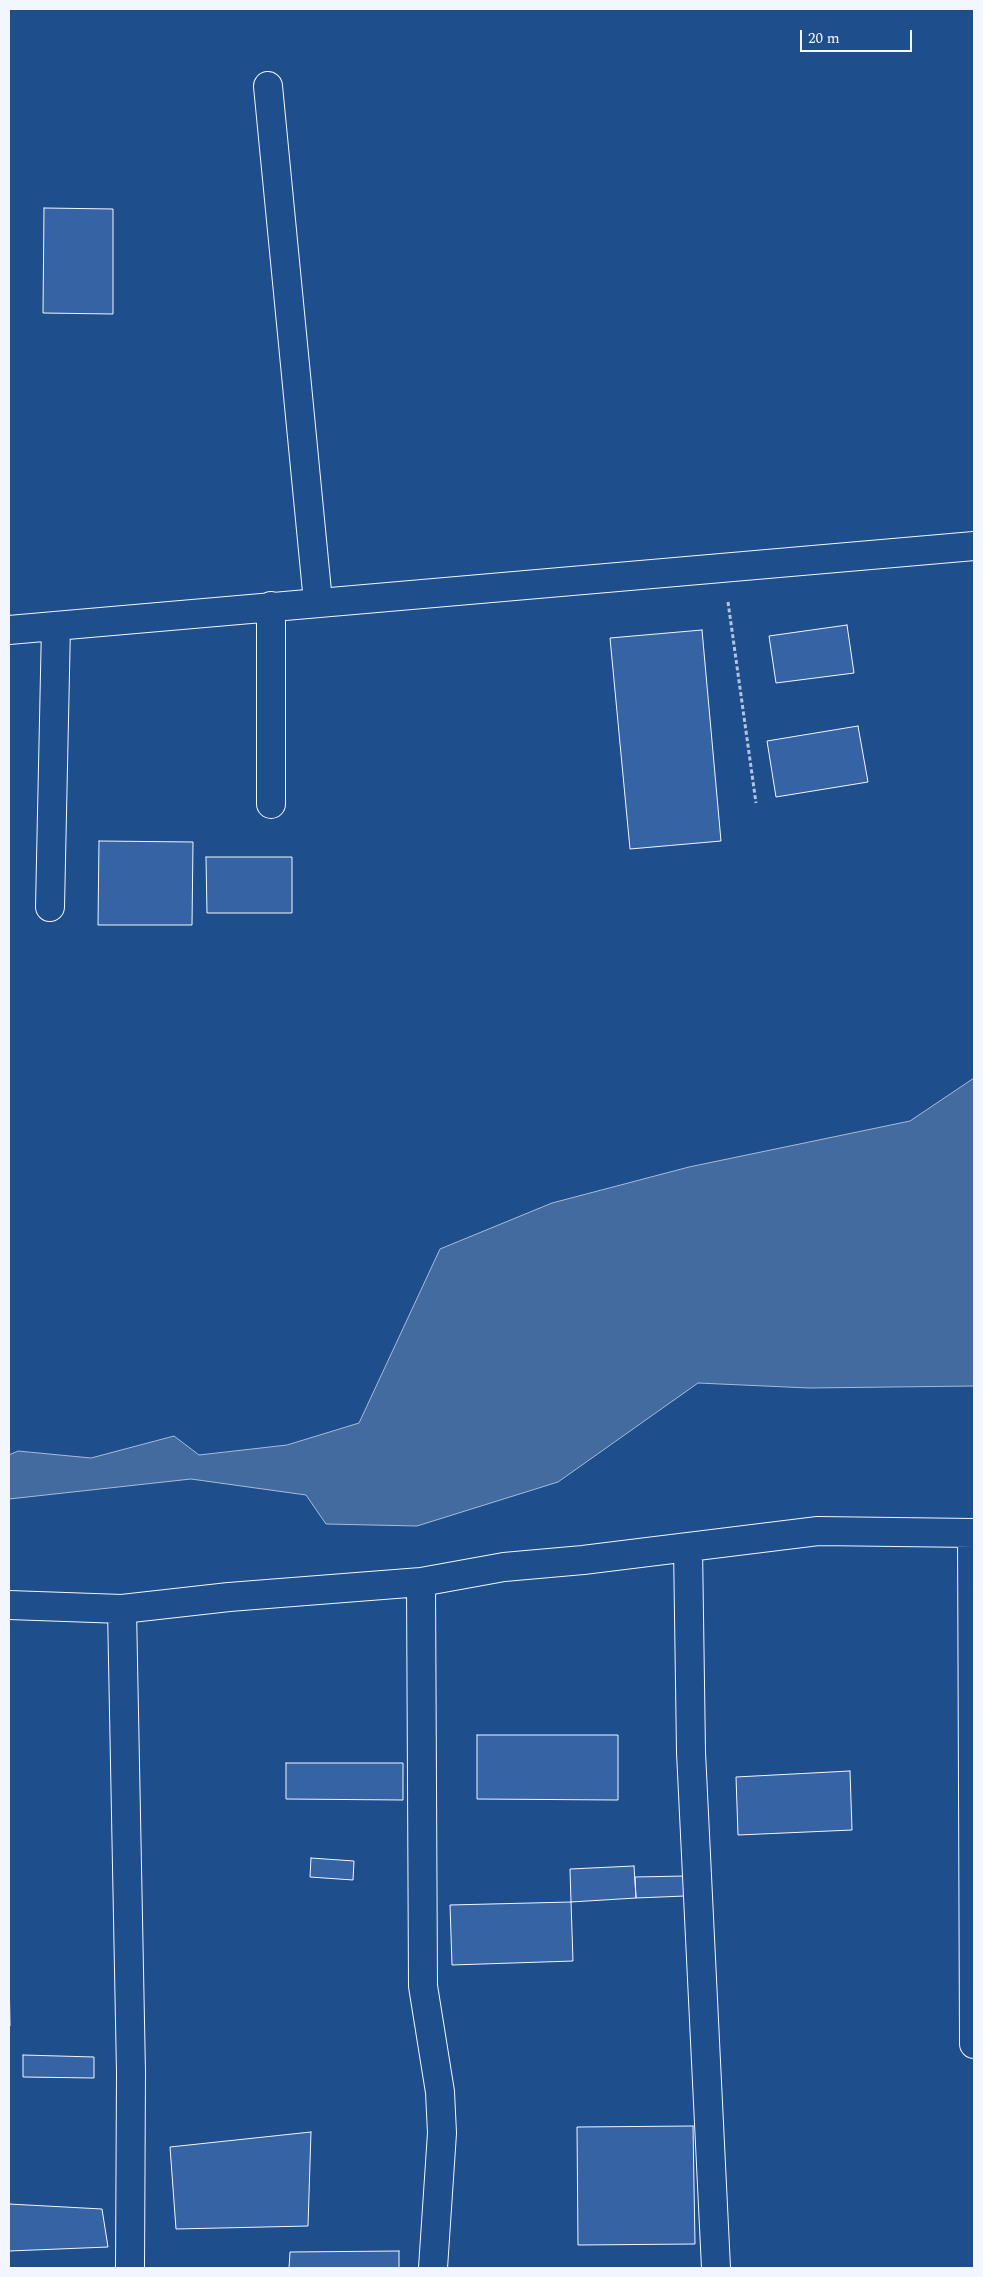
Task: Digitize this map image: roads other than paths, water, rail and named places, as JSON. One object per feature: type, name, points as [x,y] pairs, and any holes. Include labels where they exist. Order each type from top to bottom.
[{"type":"street","points":[[268,86],[318,602]]},
{"type":"street","points":[[9,630],[724,566],[974,546]]},
{"type":"street","points":[[271,606],[271,804]]},
{"type":"street","points":[[50,907],[56,626]]},
{"type":"street","points":[[9,1605],[122,1609],[229,1597],[421,1582],[504,1567],[818,1531],[973,1533],[974,2044]]},
{"type":"street","points":[[688,1547],[691,1752],[716,2268]]},
{"type":"street","points":[[421,1582],[424,1986],[439,2084],[442,2133],[433,2268]]},
{"type":"street","points":[[122,1609],[131,2073],[130,2268]]},
{"type":"water","points":[[974,1078],[974,1386],[809,1388],[698,1383],[558,1482],[417,1526],[326,1524],[306,1495],[191,1479],[9,1499],[9,1455],[18,1451],[91,1458],[174,1436],[199,1455],[287,1445],[359,1423],[440,1249],[552,1203],[689,1167],[910,1121]]}]
